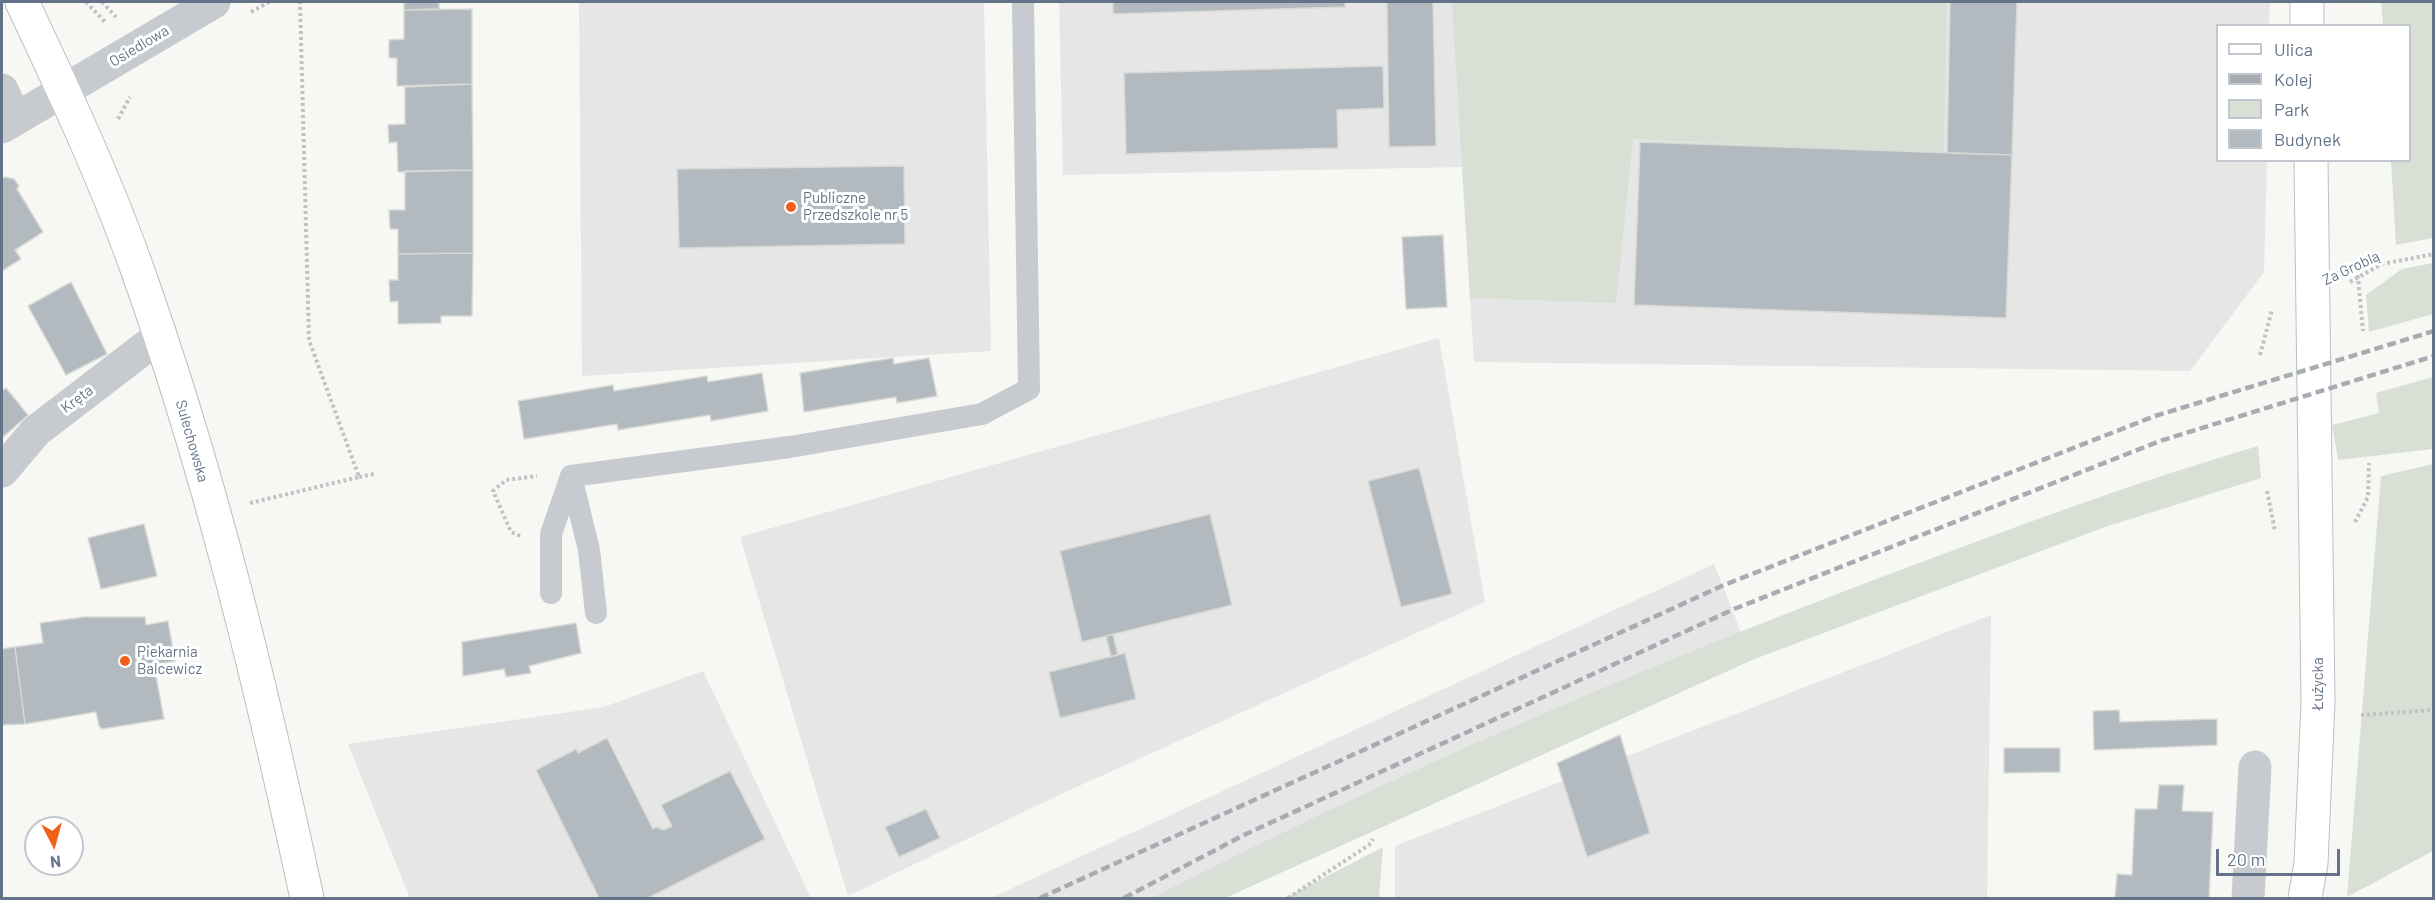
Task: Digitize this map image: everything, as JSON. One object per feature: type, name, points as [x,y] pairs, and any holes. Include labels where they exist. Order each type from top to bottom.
[{"type":"street","name":"Sulechowska","points":[[22,2],[63,91],[135,260],[160,336],[195,447],[270,730],[307,898]]},
{"type":"street","name":"Osiedlowa","points":[[6,112],[63,91],[214,2]]},
{"type":"street","points":[[2307,2],[2307,24]]},
{"type":"street","points":[[2311,162],[2314,298]]},
{"type":"street","name":"Łużycka","points":[[2305,898],[2311,862],[2318,702],[2314,298]]},
{"type":"street","name":"Kręta","points":[[2,471],[36,430],[160,336]]},
{"type":"street","points":[[2248,898],[2255,768]]},
{"type":"lane","points":[[571,476],[790,447],[982,414],[1029,389],[1023,2]]},
{"type":"lane","points":[[551,593],[550,534],[571,476]]},
{"type":"lane","points":[[571,476],[589,550],[596,613]]},
{"type":"path","points":[[86,2],[106,23],[114,24]]},
{"type":"path","points":[[102,2],[123,24]]},
{"type":"path","points":[[300,2],[309,340],[359,477]]},
{"type":"path","name":"Za Groblą","points":[[2314,298],[2382,264],[2433,254]]},
{"type":"path","points":[[245,504],[374,474]]},
{"type":"path","points":[[511,532],[493,491],[506,480],[531,476]]},
{"type":"path","points":[[2361,715],[2433,710]]},
{"type":"path","points":[[1288,898],[1369,845],[1373,839]]},
{"type":"shaded area","points":[[579,2],[984,2],[991,351],[582,376]]},
{"type":"shaded area","points":[[1059,2],[2270,2],[2269,24],[2216,24],[2216,162],[2267,162],[2264,272],[2190,371],[1474,362],[1462,167],[1063,175]]},
{"type":"shaded area","points":[[1439,338],[1485,602],[1059,795],[848,896],[740,537]]},
{"type":"shaded area","points":[[1714,564],[1752,660],[1225,898],[991,898]]},
{"type":"shaded area","points":[[1991,615],[1987,898],[1395,898],[1395,846]]},
{"type":"shaded area","points":[[703,671],[811,898],[410,898],[348,744],[604,707]]},
{"type":"green space","points":[[1452,2],[1947,2],[1944,155],[1633,139],[1616,303],[1470,298]]},
{"type":"green space","points":[[2381,2],[2433,2],[2433,238],[2396,245],[2391,162],[2411,162],[2411,24],[2383,24]]},
{"type":"green space","points":[[2433,263],[2433,314],[2369,332],[2366,295],[2402,269]]},
{"type":"green space","points":[[2433,377],[2433,449],[2338,460],[2332,425],[2379,413],[2376,393]]},
{"type":"green space","points":[[2258,446],[2261,478],[2105,527],[1752,660],[1225,898],[1152,898],[1426,765],[1612,684],[1800,608],[2030,522]]},
{"type":"green space","points":[[2433,464],[2433,851],[2347,897],[2381,476]]},
{"type":"green space","points":[[1383,847],[1379,898],[1285,898]]},
{"type":"building","points":[[404,2],[439,2],[439,9],[404,10]]},
{"type":"building","points":[[1113,2],[1345,2],[1345,7],[1113,14]]},
{"type":"building","points":[[1387,2],[1433,2],[1436,146],[1389,147]]},
{"type":"building","points":[[1950,2],[2017,2],[2012,155],[1947,153]]},
{"type":"building","points":[[472,9],[472,84],[397,86],[397,58],[389,58],[389,40],[404,39],[404,10]]},
{"type":"building","points":[[1383,66],[1384,108],[1337,110],[1338,148],[1126,154],[1124,73]]},
{"type":"building","points":[[472,84],[473,170],[398,172],[397,142],[389,143],[388,125],[405,124],[405,87]]},
{"type":"building","points":[[1640,142],[2012,155],[2006,318],[1634,305]]},
{"type":"building","name":"Publiczne Przedszkole nr 5","points":[[904,166],[905,244],[679,248],[677,169]]},
{"type":"building","points":[[473,170],[473,253],[398,254],[398,229],[390,229],[389,210],[405,210],[405,171]]},
{"type":"building","points":[[2,178],[14,179],[19,186],[17,189],[43,232],[15,250],[21,259],[2,271]]},
{"type":"building","points":[[1443,235],[1447,307],[1406,309],[1402,237]]},
{"type":"building","points":[[473,253],[472,316],[441,316],[441,323],[398,324],[398,301],[390,302],[389,280],[398,280],[398,254]]},
{"type":"building","points":[[71,282],[107,354],[66,375],[28,306]]},
{"type":"building","points":[[893,358],[894,364],[929,358],[937,396],[897,403],[896,397],[804,412],[800,373]]},
{"type":"building","points":[[762,373],[768,411],[711,421],[710,415],[618,430],[617,424],[524,439],[518,401],[613,385],[614,391],[707,376],[708,382]]},
{"type":"building","points":[[6,388],[28,415],[2,438],[2,391]]},
{"type":"building","points":[[1419,468],[1452,594],[1401,607],[1368,481]]},
{"type":"building","points":[[1210,514],[1232,605],[1082,642],[1060,551]]},
{"type":"building","points":[[144,524],[157,576],[101,589],[88,538]]},
{"type":"building","points":[[84,617],[145,617],[146,625],[168,621],[175,661],[154,665],[164,719],[102,729],[99,726],[96,712],[25,724],[15,647],[43,643],[40,623]]},
{"type":"building","points":[[576,623],[581,653],[529,666],[531,673],[506,677],[504,669],[463,676],[462,642]]},
{"type":"building","points":[[1113,634],[1118,655],[1111,657],[1106,636]]},
{"type":"building","points":[[15,647],[25,724],[2,725],[2,649]]},
{"type":"building","points":[[1125,653],[1136,699],[1060,718],[1049,672]]},
{"type":"building","points":[[2119,710],[2120,722],[2217,719],[2217,745],[2094,750],[2093,711]]},
{"type":"building","points":[[1620,735],[1650,833],[1587,857],[1557,763]]},
{"type":"building","points":[[607,738],[653,829],[656,827],[664,830],[672,826],[661,805],[730,771],[765,839],[648,898],[599,898],[536,770],[576,749],[578,753]]},
{"type":"building","points":[[2004,748],[2060,748],[2060,772],[2004,773]]},
{"type":"building","points":[[2159,785],[2184,785],[2182,811],[2213,812],[2209,898],[2115,898],[2117,874],[2132,875],[2135,809],[2157,809]]},
{"type":"building","points":[[926,809],[940,838],[899,857],[885,827]]},
{"type":"railway","points":[[1040,898],[1724,585],[2155,416],[2434,331]]},
{"type":"railway","points":[[1124,898],[1244,835],[1734,609],[2160,441],[2434,356]]},
{"type":"place","name":"Publiczne Przedszkole nr 5","points":[[791,207]]},
{"type":"place","name":"Piekarnia Balcewicz","points":[[125,661]]}]
